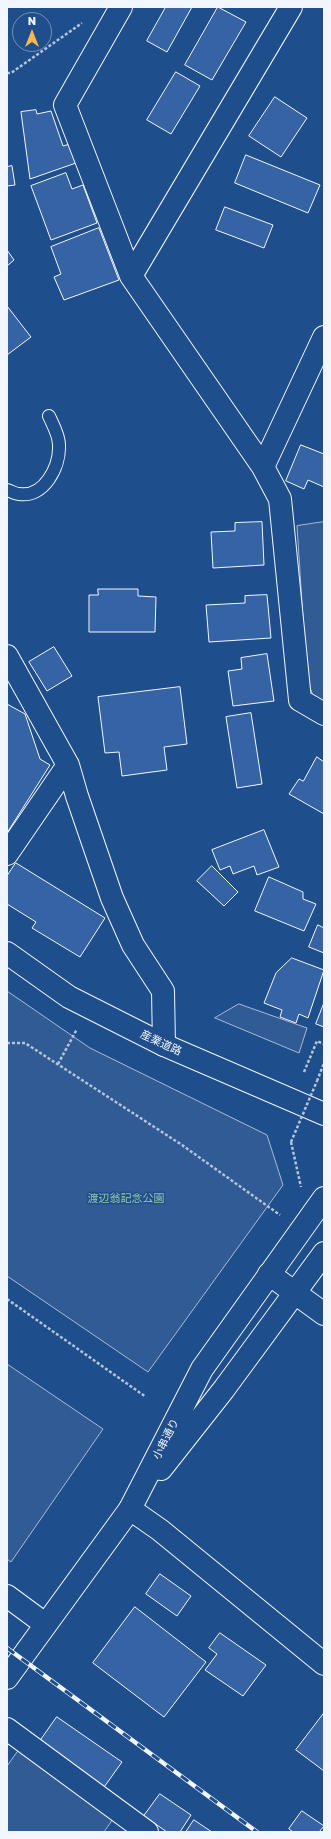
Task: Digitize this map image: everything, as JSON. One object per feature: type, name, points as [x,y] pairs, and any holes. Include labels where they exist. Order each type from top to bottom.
[{"type":"street","points":[[131,276],[291,7]]},
{"type":"street","points":[[120,9],[65,105],[131,276],[263,467],[280,499],[300,700],[324,714]]},
{"type":"street","points":[[263,467],[324,337]]},
{"type":"street","points":[[7,656],[68,765],[112,898],[133,945],[163,991],[164,1045]]},
{"type":"street","points":[[7,854],[68,765]]},
{"type":"street","name":"産業道路","points":[[7,953],[69,997],[164,1045],[324,1114]]},
{"type":"street","name":"小串通り","points":[[7,1678],[130,1509],[202,1369],[324,1198]]},
{"type":"street","points":[[324,1253],[224,1390],[130,1509],[160,1530],[324,1664]]},
{"type":"street","points":[[269,1274],[324,1314]]},
{"type":"street","points":[[7,1596],[45,1624]]},
{"type":"street","points":[[7,1729],[148,1832]]},
{"type":"lane","points":[[7,490],[19,494],[34,492],[44,485],[54,473],[58,461],[59,445],[56,432],[49,416]]},
{"type":"path","points":[[7,73],[11,73],[99,11],[120,9]]},
{"type":"path","points":[[58,1064],[77,1029]]},
{"type":"path","points":[[304,1072],[317,1041],[324,1044]]},
{"type":"path","points":[[7,1043],[25,1043],[182,1145],[280,1215]]},
{"type":"path","points":[[302,1187],[291,1142],[324,1063]]},
{"type":"path","points":[[7,1299],[146,1397]]},
{"type":"shaded area","points":[[324,522],[324,702],[314,698],[307,680],[297,526]]},
{"type":"shaded area","name":"渡辺翁記念公園","points":[[7,991],[90,1048],[267,1135],[283,1185],[148,1372],[7,1276]]},
{"type":"shaded area","points":[[239,1004],[307,1028],[299,1053],[215,1018]]},
{"type":"shaded area","points":[[7,1364],[103,1429],[11,1562],[7,1559]]},
{"type":"shaded area","points":[[27,1751],[115,1816],[104,1832],[7,1832],[7,1766],[17,1752]]},
{"type":"building","points":[[166,7],[192,7],[167,52],[147,41]]},
{"type":"building","points":[[218,7],[246,22],[212,80],[185,65]]},
{"type":"building","points":[[176,72],[200,86],[171,134],[147,120]]},
{"type":"building","points":[[275,97],[307,118],[281,157],[249,136]]},
{"type":"building","points":[[36,110],[37,114],[51,111],[63,146],[70,144],[76,163],[30,179],[21,112]]},
{"type":"building","points":[[246,155],[320,185],[308,213],[235,183]]},
{"type":"building","points":[[12,166],[15,185],[7,186],[7,167]]},
{"type":"building","points":[[66,173],[72,189],[83,185],[97,223],[51,240],[31,186]]},
{"type":"building","points":[[225,207],[273,225],[264,248],[216,230]]},
{"type":"building","points":[[99,228],[119,280],[64,300],[54,277],[61,274],[51,247]]},
{"type":"building","points":[[7,250],[14,260],[7,266]]},
{"type":"building","points":[[7,306],[31,337],[7,355]]},
{"type":"building","points":[[301,445],[324,454],[324,487],[308,480],[304,489],[286,481]]},
{"type":"building","points":[[262,522],[264,565],[213,568],[211,532],[235,531],[235,523]]},
{"type":"building","points":[[98,589],[138,589],[138,596],[156,597],[155,632],[89,632],[89,595],[98,595]]},
{"type":"building","points":[[267,595],[271,638],[209,642],[206,605],[245,603],[245,596]]},
{"type":"building","points":[[54,647],[72,676],[47,691],[29,662]]},
{"type":"building","points":[[267,654],[274,701],[233,706],[228,671],[242,669],[241,658]]},
{"type":"building","points":[[180,687],[187,744],[164,747],[167,770],[122,776],[119,752],[105,753],[98,697]]},
{"type":"building","points":[[7,704],[25,714],[40,759],[50,765],[7,833]]},
{"type":"building","points":[[251,713],[262,784],[237,788],[226,717]]},
{"type":"building","points":[[317,757],[324,762],[324,814],[289,794],[299,779],[303,781]]},
{"type":"building","points":[[264,830],[279,867],[257,875],[254,866],[233,874],[230,866],[220,870],[212,850]]},
{"type":"building","points":[[16,863],[105,918],[80,957],[32,928],[36,922],[7,904],[7,876]]},
{"type":"building","points":[[212,866],[238,892],[224,906],[197,881]]},
{"type":"building","points":[[269,877],[303,892],[303,899],[316,904],[304,931],[255,911]]},
{"type":"building","points":[[318,925],[324,928],[324,953],[309,947]]},
{"type":"building","points":[[292,958],[324,970],[308,1018],[299,1014],[296,1023],[280,1017],[282,1010],[264,1003],[276,973]]},
{"type":"building","points":[[324,1003],[324,1027],[316,1024]]},
{"type":"building","points":[[160,1574],[191,1596],[177,1616],[146,1594]]},
{"type":"building","points":[[135,1607],[206,1662],[164,1717],[93,1663]]},
{"type":"building","points":[[220,1633],[266,1665],[243,1696],[205,1670],[217,1654],[209,1648]]},
{"type":"building","points":[[324,1713],[324,1771],[296,1750]]},
{"type":"building","points":[[57,1717],[122,1762],[102,1790],[38,1744]]},
{"type":"building","points":[[160,1794],[191,1815],[180,1832],[167,1832],[144,1816]]},
{"type":"building","points":[[302,1811],[324,1826],[319,1832],[293,1832],[289,1829]]},
{"type":"building","points":[[194,1820],[212,1832],[186,1832]]},
{"type":"railway","points":[[7,1648],[257,1832]]}]
